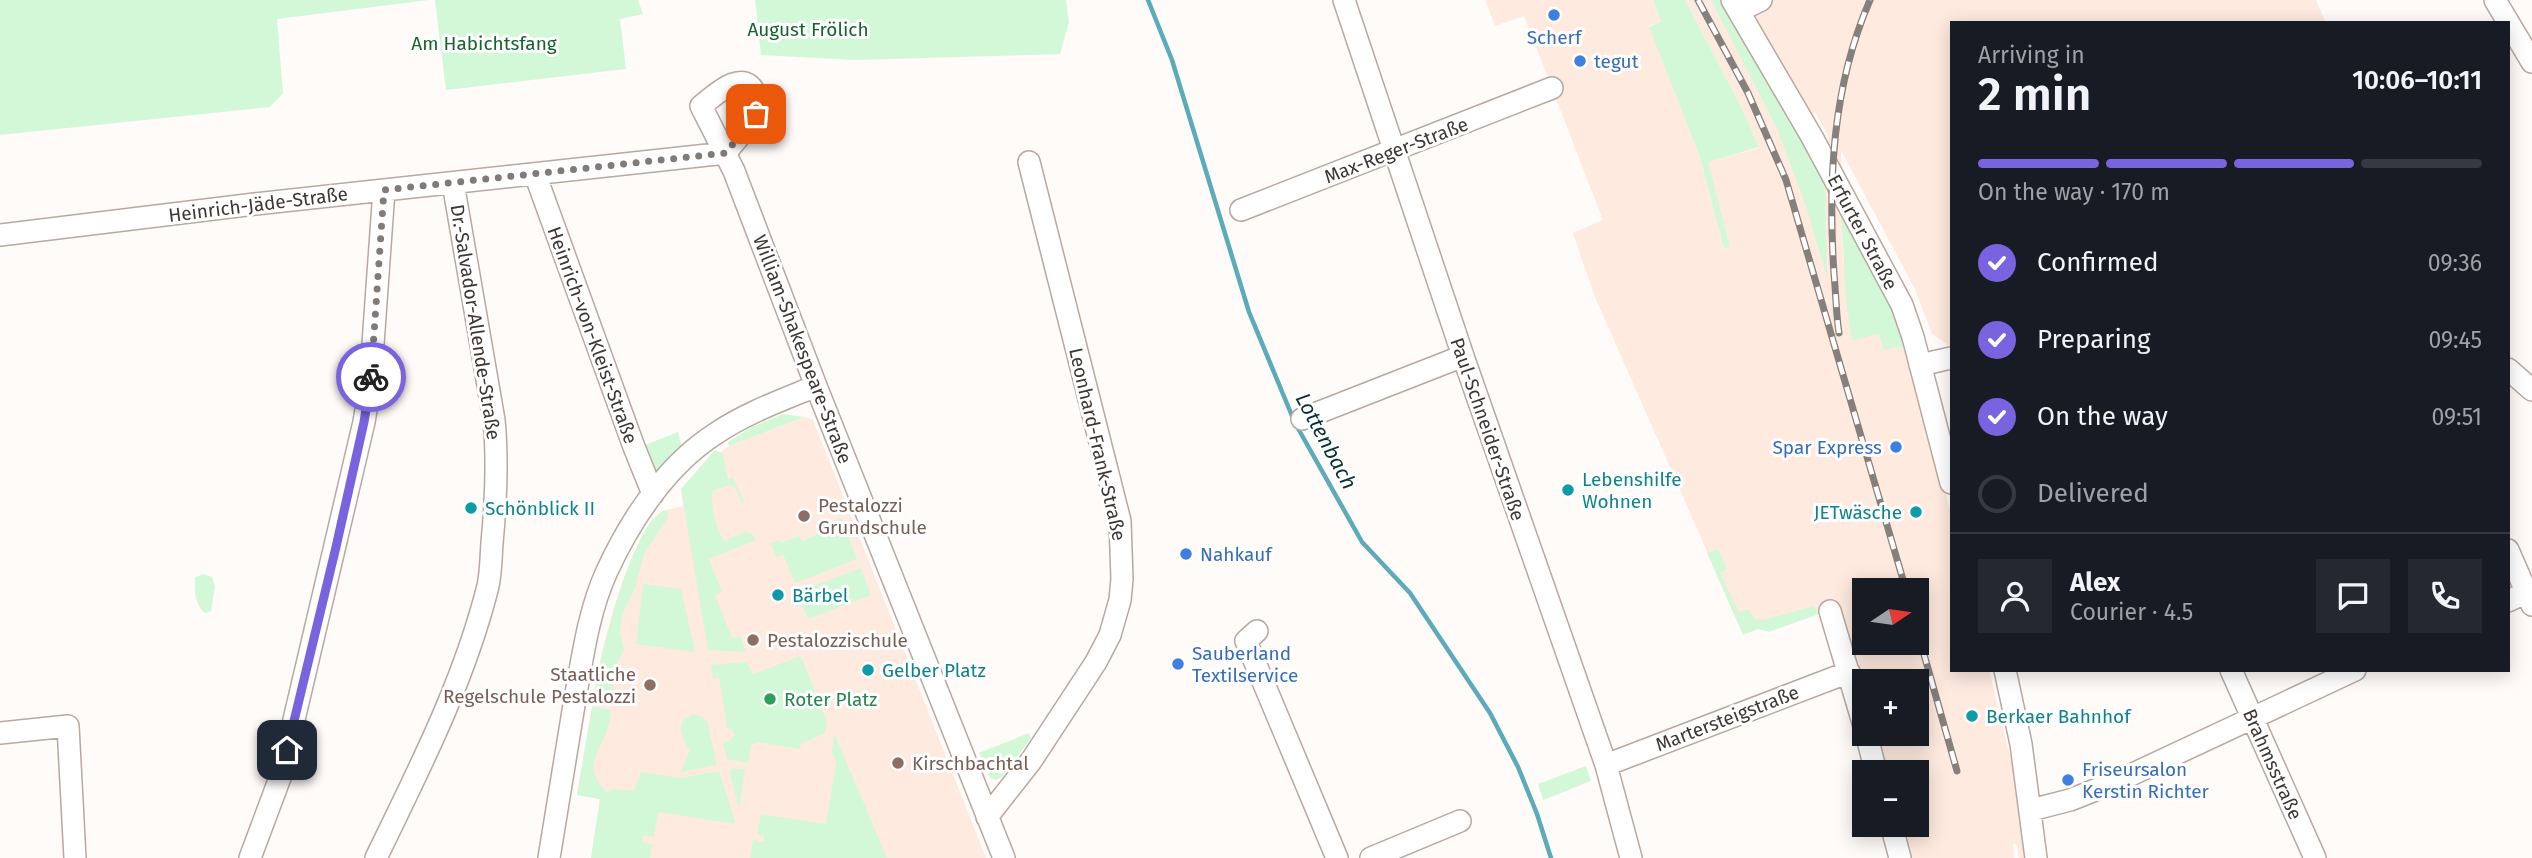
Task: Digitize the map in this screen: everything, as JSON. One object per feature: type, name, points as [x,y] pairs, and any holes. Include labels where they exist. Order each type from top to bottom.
[{"type":"street","name":"Paul-Schneider-Straße","points":[[1344,0],[1462,356],[1606,765],[1630,858]]},
{"type":"street","points":[[1736,5],[1761,0]]},
{"type":"street","points":[[2495,0],[2508,21]]},
{"type":"street","name":"Erfurter Straße","points":[[1736,5],[1812,137],[1908,320],[1950,479]]},
{"type":"street","points":[[2510,25],[2532,62]]},
{"type":"street","name":"Max-Reger-Straße","points":[[1241,210],[1552,88]]},
{"type":"street","name":"Heinrich-Jäde-Straße","points":[[0,234],[726,153]]},
{"type":"street","name":"William-Shakespeare-Straße","points":[[726,153],[1004,858]]},
{"type":"street","name":"Leonhard-Frank-Straße","points":[[987,817],[1032,760],[1096,662],[1115,619],[1122,579],[1120,521],[1029,162]]},
{"type":"street","name":"Heinrich-von-Kleist-Straße","points":[[536,174],[653,494]]},
{"type":"street","name":"Dr.-Salvador-Allende-Straße","points":[[376,858],[442,722],[462,674],[488,583],[496,496],[494,420],[453,183]]},
{"type":"street","points":[[250,858],[281,775],[364,422],[370,386],[384,190]]},
{"type":"street","points":[[1302,419],[1462,356]]},
{"type":"street","points":[[1920,365],[1950,358]]},
{"type":"street","points":[[2510,371],[2532,390]]},
{"type":"street","points":[[549,858],[582,660],[591,622],[607,572],[629,529],[668,476],[713,435],[743,416],[816,386]]},
{"type":"street","points":[[2510,557],[2522,599]]},
{"type":"street","points":[[1830,611],[1852,683]]},
{"type":"street","points":[[1257,631],[1246,641],[1337,858]]},
{"type":"street","name":"Martersteigstraße","points":[[1606,765],[1849,672]]},
{"type":"street","points":[[2005,672],[2021,744],[2036,858]]},
{"type":"street","name":"Brahmsstraße","points":[[2232,672],[2315,858]]},
{"type":"street","points":[[2031,810],[2054,806],[2118,781],[2351,672]]},
{"type":"street","points":[[0,733],[68,726],[75,858]]},
{"type":"street","points":[[1371,858],[1460,821]]},
{"type":"street","points":[[1894,837],[1900,858]]},
{"type":"shaded area","points":[[1485,0],[1653,0],[1661,21],[1649,26],[1700,157],[1724,249],[1730,247],[1707,162],[1759,148],[1740,105],[1685,0],[2316,0],[2325,21],[1950,21],[1950,346],[1932,334],[1915,289],[1841,150],[1843,256],[1852,339],[1879,334],[1907,345],[1950,510],[1950,672],[1989,672],[2012,765],[2024,858],[2019,858],[2017,845],[2013,843],[2014,858],[1902,858],[1897,837],[1929,837],[1929,760],[1877,760],[1873,746],[1929,746],[1929,669],[1854,669],[1838,606],[1743,633],[1595,297],[1573,233],[1603,220],[1524,16],[1495,26]],"holes":[[[1815,112],[1828,135],[1825,178],[1796,129]]]},
{"type":"shaded area","name":"Pestalozzischule","points":[[804,417],[813,420],[986,858],[887,858],[753,841],[750,858],[591,858],[600,799],[577,795],[601,655],[625,575],[650,522],[662,511],[683,506],[681,489],[702,466],[729,446]]},
{"type":"green space","name":"Am Habichtsfang","points":[[0,0],[429,0],[277,19],[283,93],[270,107],[0,135]]},
{"type":"green space","name":"Am Habichtsfang","points":[[435,0],[638,0],[643,14],[620,19],[626,69],[446,90]]},
{"type":"green space","name":"August Frölich","points":[[755,0],[1066,0],[1069,22],[1060,54],[855,60],[761,55]]},
{"type":"green space","points":[[1653,0],[1685,0],[1759,147],[1708,162],[1730,247],[1724,249],[1700,157],[1649,27],[1661,21]]},
{"type":"green space","points":[[1711,0],[1719,0],[1825,180],[1827,278],[1806,206],[1776,126]]},
{"type":"green space","points":[[1841,207],[1899,320],[1907,345],[1884,350],[1879,334],[1852,340],[1846,300]]},
{"type":"green space","points":[[783,414],[804,417],[729,446],[728,442],[752,427]]},
{"type":"green space","points":[[678,432],[682,448],[659,474],[652,472],[640,447]]},
{"type":"green space","points":[[715,450],[723,454],[728,479],[733,478],[744,502],[742,503],[735,487],[729,485],[713,491],[713,510],[721,536],[724,541],[745,532],[752,534],[756,540],[709,559],[722,592],[715,595],[732,638],[740,636],[746,652],[708,650],[681,489]]},
{"type":"green space","points":[[667,510],[668,517],[644,554],[635,588],[622,615],[620,632],[624,650],[611,674],[613,703],[593,700],[602,657],[629,564],[641,538],[654,519]]},
{"type":"green space","points":[[841,518],[857,559],[795,583],[783,554],[776,557],[772,546],[768,544],[799,536],[802,541],[823,532],[821,526]]},
{"type":"green space","points":[[1718,549],[1727,569],[1720,573],[1739,612],[1748,609],[1755,619],[1763,620],[1814,606],[1819,614],[1769,632],[1758,629],[1743,635],[1707,553]]},
{"type":"green space","points":[[861,568],[871,595],[808,619],[798,592]]},
{"type":"green space","points":[[203,574],[212,577],[215,586],[211,611],[205,613],[197,602],[195,588],[195,578]]},
{"type":"green space","points":[[643,584],[681,589],[695,652],[636,644]]},
{"type":"green space","name":"Roter Platz","points":[[801,656],[827,722],[824,734],[801,743],[800,749],[757,742],[751,745],[748,763],[727,759],[723,743],[734,735],[731,729],[727,728],[719,677],[713,679],[711,665],[746,662],[753,674]]},
{"type":"green space","points":[[592,707],[611,710],[607,730],[594,762],[596,775],[606,792],[614,789],[634,791],[641,772],[680,778],[719,771],[736,824],[658,812],[654,837],[643,835],[642,842],[652,844],[650,858],[591,858],[600,799],[577,795]]},
{"type":"green space","points":[[693,714],[707,721],[717,765],[680,772],[690,751],[682,735],[681,726],[687,717]]},
{"type":"green space","points":[[834,733],[887,858],[750,858],[753,840],[764,842],[764,836],[757,834],[761,814],[826,824],[836,762],[832,752]]},
{"type":"green space","points":[[1029,733],[1031,738],[1003,776],[996,780],[990,778],[979,753]]},
{"type":"green space","points":[[1586,766],[1591,781],[1543,800],[1538,784]]},
{"type":"green space","points":[[733,768],[745,770],[739,808],[729,771]]},
{"type":"waterway","name":"Lottenbach","points":[[1148,0],[1172,60],[1249,312],[1295,423],[1362,542],[1410,593],[1490,713],[1518,767],[1551,858]]},
{"type":"railway","points":[[1698,0],[1748,93],[1786,180],[1902,578]]},
{"type":"railway","points":[[1839,333],[1832,239],[1836,135],[1848,66],[1870,0]]},
{"type":"railway","points":[[1924,655],[1957,771]]},
{"type":"way so far","points":[[371,377],[384,190],[726,153],[756,114]]},
{"type":"place","name":"Scherf","points":[[1554,15]]},
{"type":"place","name":"tegut","points":[[1580,61]]},
{"type":"place","name":"Spar Express","points":[[1896,447]]},
{"type":"place","name":"Lebenshilfe Wohnen","points":[[1568,490]]},
{"type":"place","name":"Schönblick II","points":[[471,508]]},
{"type":"place","name":"JETwäsche","points":[[1916,512]]},
{"type":"place","name":"Pestalozzi Grundschule","points":[[804,516]]},
{"type":"place","name":"Nahkauf","points":[[1186,554]]},
{"type":"place","name":"Bärbel","points":[[778,595]]},
{"type":"place","name":"Pestalozzischule","points":[[753,640]]},
{"type":"place","name":"Sauberland Textilservice","points":[[1178,664]]},
{"type":"place","name":"Gelber Platz","points":[[868,670]]},
{"type":"place","name":"Staatliche Regelschule Pestalozzi","points":[[650,685]]},
{"type":"place","name":"Roter Platz","points":[[770,699]]},
{"type":"place","name":"Berkaer Bahnhof","points":[[1972,716]]},
{"type":"place","name":"Kirschbachtal","points":[[898,763]]},
{"type":"place","name":"Friseursalon Kerstin Richter","points":[[2068,780]]},
{"type":"route","points":[[287,750],[336,547],[364,422],[371,377]]}]
